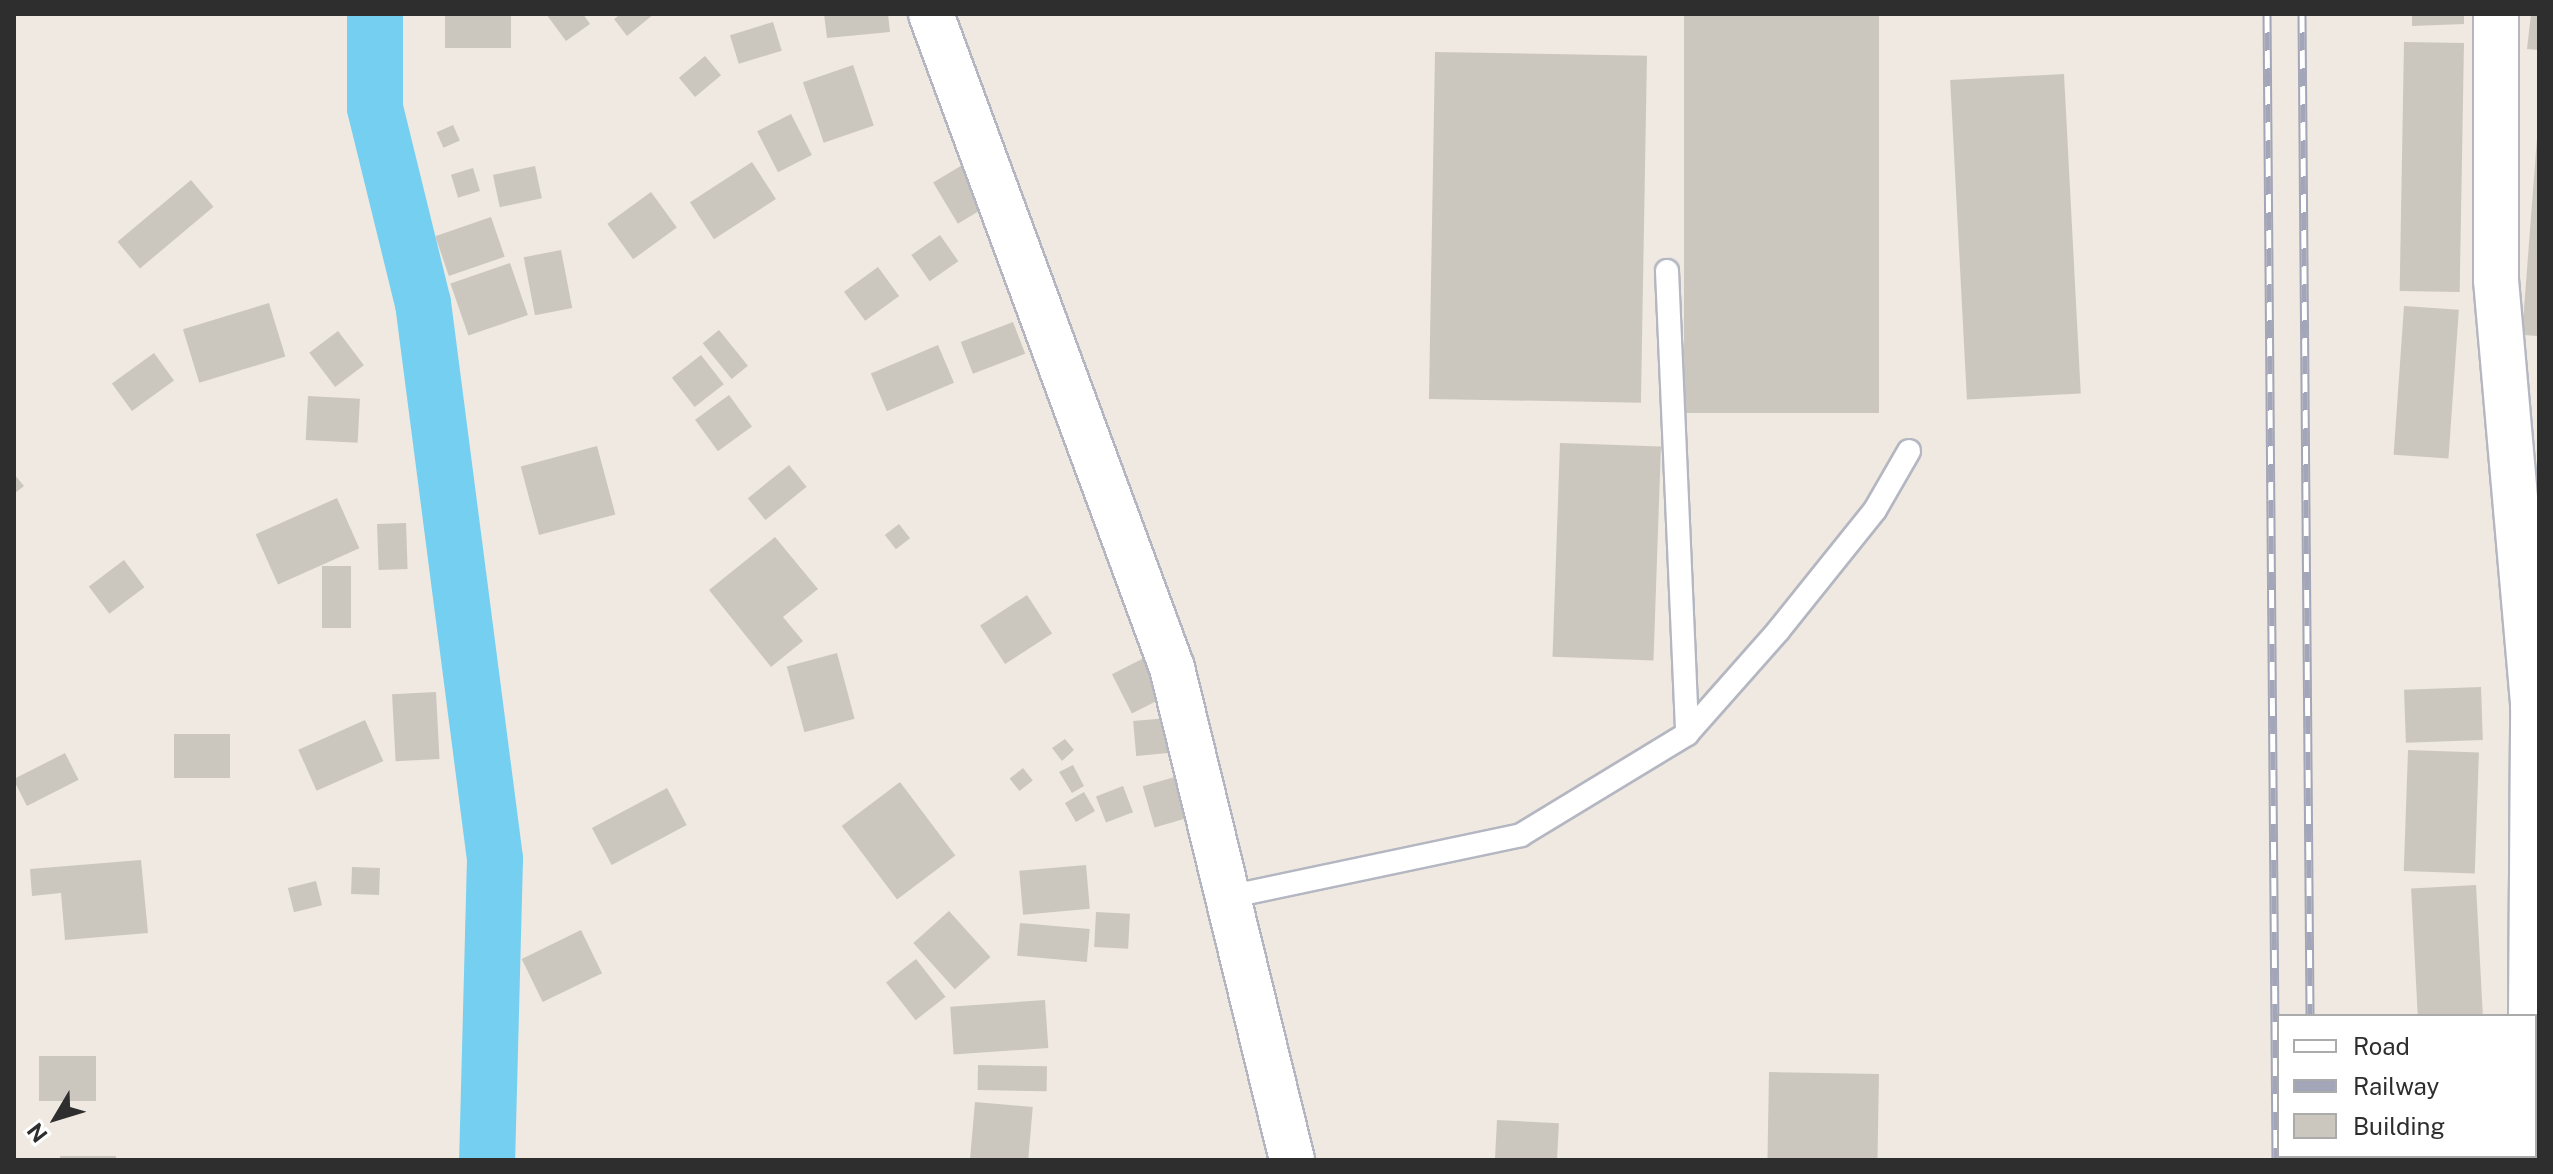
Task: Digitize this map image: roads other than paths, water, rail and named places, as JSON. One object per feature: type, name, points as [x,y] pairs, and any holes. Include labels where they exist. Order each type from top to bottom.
[{"type":"main road","points":[[931,14],[1172,668],[1292,1160]]},
{"type":"main road","points":[[2496,14],[2496,280],[2536,704],[2531,1014]]},
{"type":"lane","points":[[1667,271],[1687,734]]},
{"type":"lane","points":[[1228,897],[1521,835],[1687,734],[1778,631],[1875,510],[1909,451]]},
{"type":"waterway","points":[[375,14],[375,108],[423,303],[495,859],[487,1160]]},
{"type":"railway","points":[[2267,14],[2276,1160]]},
{"type":"railway","points":[[2302,14],[2310,1014]]}]
